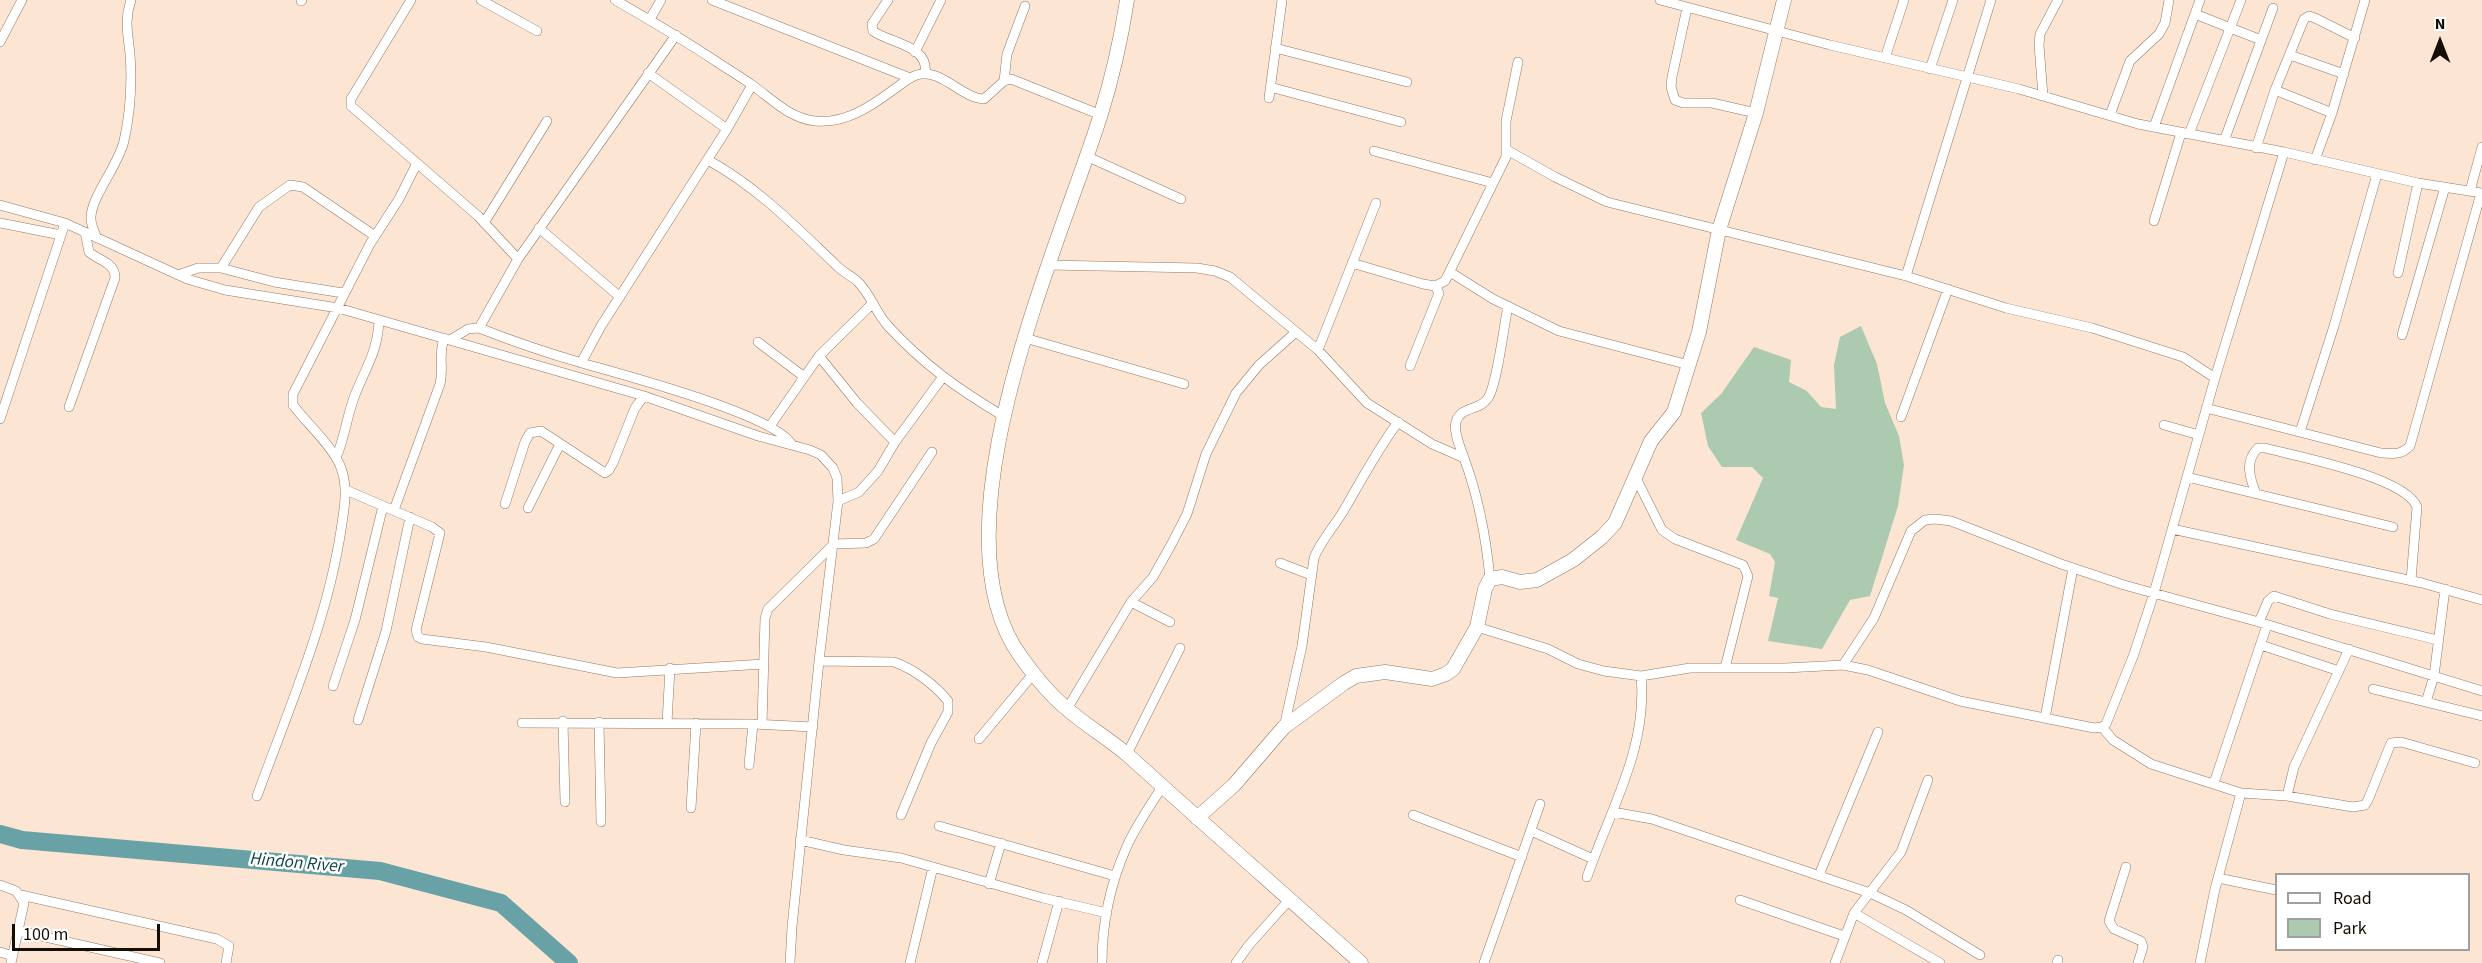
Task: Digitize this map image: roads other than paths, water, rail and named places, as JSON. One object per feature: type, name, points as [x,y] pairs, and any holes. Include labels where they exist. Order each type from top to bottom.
[{"type":"street","points":[[0,42],[22,0]]},
{"type":"street","points":[[97,238],[90,218],[92,209],[116,163],[125,137],[129,107],[130,56],[126,27],[131,0]]},
{"type":"street","points":[[411,0],[351,99],[351,106],[484,223],[518,259]]},
{"type":"street","points":[[480,0],[537,31]]},
{"type":"street","points":[[615,0],[676,35],[752,85],[791,114],[802,119],[827,122],[840,120],[853,115],[910,78],[925,74],[938,78],[975,99],[988,97],[1004,81],[1011,79],[1101,115]]},
{"type":"street","points":[[650,19],[661,0]]},
{"type":"street","points":[[712,0],[910,78]]},
{"type":"street","points":[[888,0],[872,24],[873,31],[908,45],[925,65],[925,74]]},
{"type":"street","points":[[915,52],[941,0]]},
{"type":"street","points":[[1127,0],[1101,115],[1025,338],[995,453],[990,495],[990,570],[1001,619],[1019,655],[1067,710],[1127,754],[1361,963]]},
{"type":"street","points":[[1269,98],[1282,0]]},
{"type":"street","points":[[1660,0],[2043,96],[2154,127],[2284,152],[2418,183],[2481,193],[2410,446],[2404,452],[2381,453],[2206,408]]},
{"type":"street","points":[[1491,579],[1502,577],[1520,582],[1537,580],[1573,560],[1602,537],[1615,523],[1651,441],[1674,412],[1699,332],[1719,230],[1756,113],[1784,0]]},
{"type":"street","points":[[1885,58],[1904,0]]},
{"type":"street","points":[[1930,69],[1953,0]]},
{"type":"street","points":[[1906,276],[1990,0]]},
{"type":"street","points":[[2043,96],[2040,34],[2058,0]]},
{"type":"street","points":[[2110,115],[2130,61],[2159,34],[2165,24],[2169,0]]},
{"type":"street","points":[[2154,127],[2200,0]]},
{"type":"street","points":[[2154,220],[2185,134],[2241,0]]},
{"type":"street","points":[[2315,160],[2332,113],[2365,0]]},
{"type":"street","points":[[1004,81],[1007,54],[1025,6]]},
{"type":"street","points":[[1687,8],[1672,77],[1671,87],[1675,100],[1683,103],[1712,103],[1756,113]]},
{"type":"street","points":[[2224,141],[2273,8]]},
{"type":"street","points":[[2195,14],[2261,40]]},
{"type":"street","points":[[2256,148],[2301,23],[2309,16],[2355,38]]},
{"type":"street","points":[[479,328],[518,259],[676,35]]},
{"type":"street","points":[[1275,48],[1407,82]]},
{"type":"street","points":[[2290,54],[2344,74]]},
{"type":"street","points":[[1352,263],[1435,286],[1445,281],[1503,164],[1507,150],[1506,121],[1518,62]]},
{"type":"street","points":[[648,73],[727,129]]},
{"type":"street","points":[[581,363],[620,297],[708,160],[752,85]]},
{"type":"street","points":[[1270,87],[1401,122]]},
{"type":"street","points":[[2275,90],[2332,113]]},
{"type":"street","points":[[484,223],[547,121]]},
{"type":"street","points":[[2470,191],[2482,147]]},
{"type":"street","points":[[1507,150],[1555,177],[1607,202],[1906,276],[2006,308],[2092,328],[2183,357],[2215,378]]},
{"type":"street","points":[[1374,151],[1492,183]]},
{"type":"street","points":[[1477,627],[1548,649],[1578,664],[1604,671],[1641,676],[1690,668],[1843,665],[1868,670],[1959,701],[2094,728],[2102,727],[2106,724],[2134,654],[2154,593],[2206,408],[2284,152]]},
{"type":"street","points":[[1086,156],[1181,199]]},
{"type":"street","points":[[708,160],[744,182],[791,220],[836,266],[857,281],[869,294],[888,327],[942,378],[1003,416]]},
{"type":"street","points":[[257,796],[320,626],[335,568],[346,490],[342,468],[293,405],[293,394],[338,308],[343,293],[399,199],[417,163]]},
{"type":"street","points":[[2300,432],[2334,326],[2377,174]]},
{"type":"street","points":[[2398,273],[2418,183]]},
{"type":"street","points":[[221,268],[259,207],[290,185],[303,187],[375,236]]},
{"type":"street","points":[[2402,335],[2445,187]]},
{"type":"street","points":[[1318,350],[1376,203]]},
{"type":"street","points":[[0,205],[65,223],[178,275],[225,290],[338,308],[644,396],[758,436],[810,450],[828,461],[837,478],[838,501],[800,840],[790,963]]},
{"type":"street","points":[[0,223],[61,236]]},
{"type":"street","points":[[0,419],[65,223]]},
{"type":"street","points":[[539,228],[620,297]]},
{"type":"street","points":[[69,407],[115,278],[115,270],[111,266],[89,252],[85,232]]},
{"type":"street","points":[[1049,265],[1197,268],[1215,271],[1230,277],[1318,350],[1367,403],[1432,444],[1464,458]]},
{"type":"street","points":[[178,275],[208,267],[221,268],[274,282],[343,293]]},
{"type":"street","points":[[1450,272],[1508,306],[1559,331],[1689,365]]},
{"type":"street","points":[[1410,366],[1439,293],[1435,286]]},
{"type":"street","points":[[1901,417],[1948,289]]},
{"type":"street","points":[[770,426],[819,356],[873,303]]},
{"type":"street","points":[[1197,818],[1234,785],[1284,728],[1356,676],[1384,672],[1432,679],[1453,669],[1477,627],[1485,589],[1491,579],[1475,487],[1455,425],[1458,417],[1466,410],[1476,408],[1489,397],[1508,306]]},
{"type":"street","points":[[336,458],[344,441],[355,396],[376,348],[379,320]]},
{"type":"street","points":[[394,510],[440,384],[442,376],[440,355],[447,339],[468,328],[479,328],[581,363],[695,396],[770,426],[789,438],[792,445]]},
{"type":"street","points":[[1067,710],[1131,602],[1153,577],[1187,514],[1206,454],[1236,393],[1259,365],[1296,332]]},
{"type":"street","points":[[1025,338],[1184,384]]},
{"type":"street","points":[[758,342],[803,376]]},
{"type":"street","points":[[819,356],[857,403],[895,442]]},
{"type":"street","points":[[838,501],[859,492],[878,471],[895,442],[942,378]]},
{"type":"street","points":[[506,504],[525,442],[530,433],[541,431],[600,472],[609,470],[635,408],[644,396]]},
{"type":"street","points":[[1284,728],[1302,646],[1311,575],[1319,547],[1343,512],[1373,457],[1398,422]]},
{"type":"street","points":[[2164,425],[2199,435]]},
{"type":"street","points":[[528,508],[560,444]]},
{"type":"street","points":[[2256,494],[2250,479],[2250,460],[2258,448],[2358,473],[2403,491],[2417,507],[2411,580]]},
{"type":"street","points":[[749,765],[758,724],[764,664],[765,618],[768,609],[834,544],[866,543],[874,539],[932,452]]},
{"type":"street","points":[[2187,477],[2392,527]]},
{"type":"street","points":[[1636,478],[1662,531],[1676,539],[1743,565],[1747,571],[1748,576],[1725,668]]},
{"type":"street","points":[[346,490],[432,526],[440,533],[416,630],[418,637],[433,642],[486,647],[617,673],[764,664]]},
{"type":"street","points":[[333,686],[356,620],[383,506]]},
{"type":"street","points":[[358,720],[386,631],[410,517]]},
{"type":"street","points":[[1843,665],[1874,618],[1911,531],[1925,520],[1935,519],[1951,521],[2073,568],[2263,623],[2482,691]]},
{"type":"street","points":[[2172,530],[2411,580],[2482,600]]},
{"type":"street","points":[[1280,564],[1311,575]]},
{"type":"street","points":[[2046,718],[2073,568]]},
{"type":"street","points":[[2426,702],[2434,676],[2445,589]]},
{"type":"street","points":[[2214,783],[2261,645],[2268,601],[2274,597],[2330,614],[2438,640]]},
{"type":"street","points":[[1131,602],[1170,622]]},
{"type":"street","points":[[2261,645],[2339,671]]},
{"type":"street","points":[[1127,754],[1180,648]]},
{"type":"street","points":[[2287,796],[2294,767],[2349,649]]},
{"type":"street","points":[[819,662],[894,662],[905,666],[948,701],[948,712],[931,743],[901,816]]},
{"type":"street","points":[[668,723],[670,668]]},
{"type":"street","points":[[979,739],[1034,673]]},
{"type":"street","points":[[1587,877],[1613,812],[1641,730],[1643,700],[1641,676]]},
{"type":"street","points":[[2373,689],[2482,716]]},
{"type":"street","points":[[522,723],[563,721],[813,727]]},
{"type":"street","points":[[563,721],[565,802]]},
{"type":"street","points":[[599,722],[601,822]]},
{"type":"street","points":[[691,808],[696,723]]},
{"type":"street","points":[[2102,727],[2113,740],[2151,764],[2241,792],[2287,796],[2353,807],[2365,805],[2388,746],[2395,742],[2475,763]]},
{"type":"street","points":[[1820,875],[1878,732]]},
{"type":"street","points":[[1834,963],[1854,913],[1900,852],[1928,780]]},
{"type":"street","points":[[1102,963],[1107,913],[1115,876],[1127,845],[1162,787]]},
{"type":"street","points":[[2200,963],[2218,878],[2241,792]]},
{"type":"street","points":[[1484,963],[1540,804]]},
{"type":"street","points":[[1613,812],[1652,819],[1870,893],[1906,910],[1980,955]]},
{"type":"street","points":[[1413,815],[1522,857]]},
{"type":"street","points":[[939,825],[1115,876]]},
{"type":"street","points":[[1531,831],[1593,859]]},
{"type":"street","points":[[800,840],[844,850],[901,858],[988,884],[1107,913]]},
{"type":"street","points":[[988,884],[1001,843]]},
{"type":"street","points":[[910,963],[933,867]]},
{"type":"street","points":[[2126,867],[2109,921],[2115,929],[2141,941],[2143,947],[2138,963]]},
{"type":"street","points":[[2218,878],[2275,890]]},
{"type":"street","points":[[0,885],[21,895],[217,939],[229,946],[225,963]]},
{"type":"street","points":[[0,952],[12,959],[24,909],[21,895]]},
{"type":"street","points":[[1236,963],[1290,899]]},
{"type":"street","points":[[1740,900],[1844,936]]},
{"type":"street","points":[[1042,963],[1059,901]]},
{"type":"street","points":[[1854,913],[1940,963]]},
{"type":"street","points":[[19,931],[160,963]]},
{"type":"waterway","name":"Hindon River","points":[[0,834],[22,840],[380,871],[501,903],[569,963]]}]
